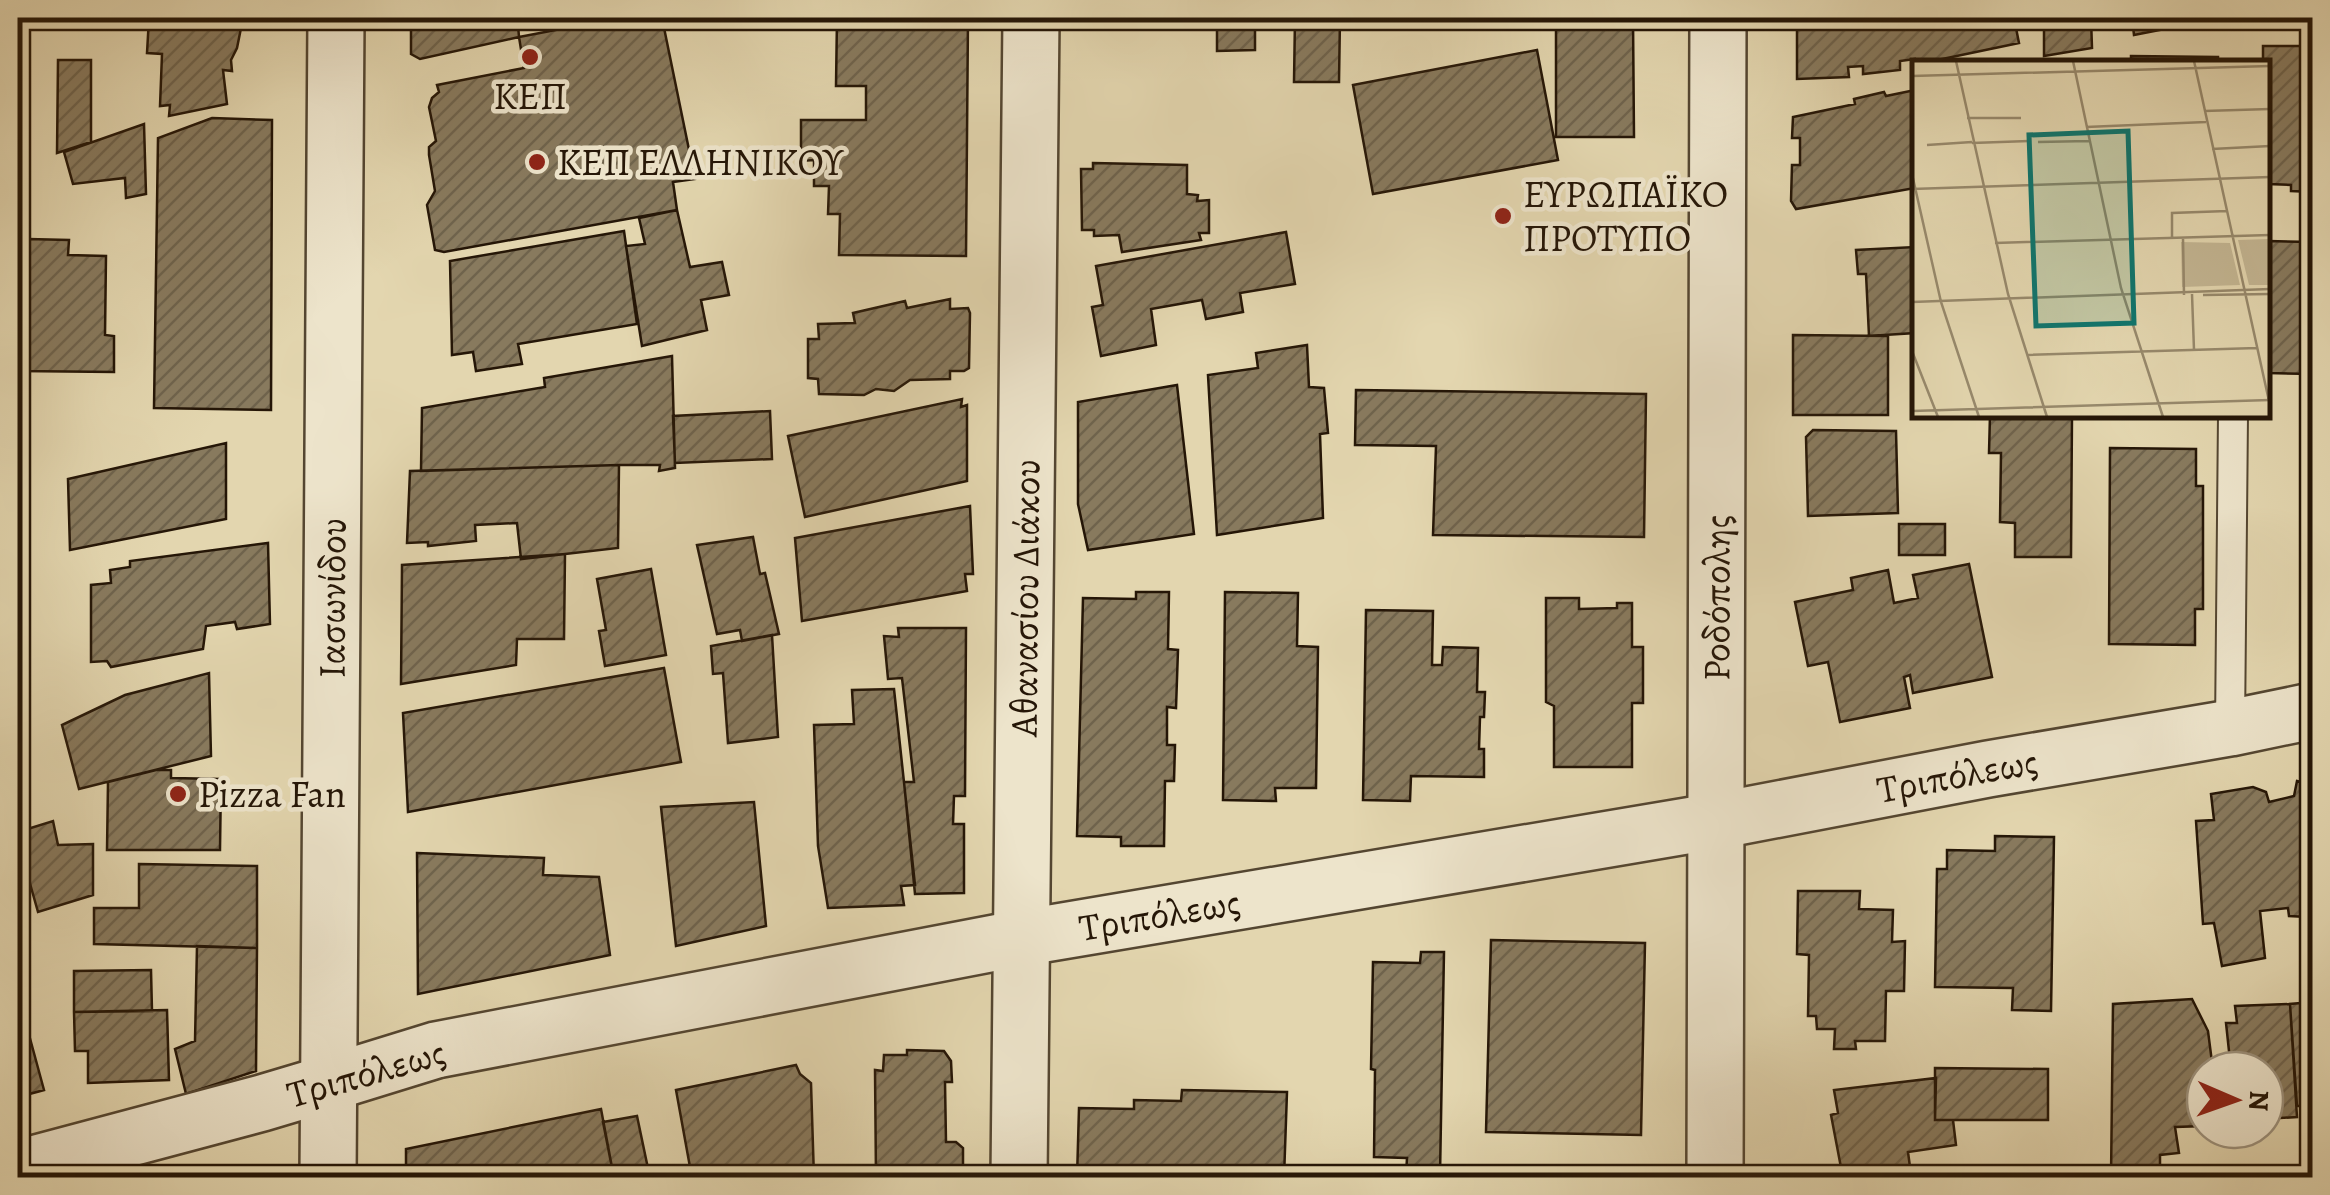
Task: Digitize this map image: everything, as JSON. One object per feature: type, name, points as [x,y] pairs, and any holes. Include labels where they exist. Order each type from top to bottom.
[{"type":"street","name":"Ιασωνίδου","points":[[328,1178],[336,18]]},
{"type":"street","name":"Αθανασίου Διάκου","points":[[1019,1178],[1031,18]]},
{"type":"street","name":"Ροδόπολης","points":[[1715,1178],[1718,18]]},
{"type":"street","name":"Τριπόλεως","points":[[18,1168],[328,1084],[436,1050],[1021,938],[1716,822],[2312,711]]},
{"type":"lane","points":[[2230,728],[2233,418]]},
{"type":"building","points":[[149,18],[243,18],[231,60],[232,71],[223,70],[227,104],[169,116],[170,105],[160,106],[162,54],[147,53]]},
{"type":"building","points":[[411,18],[527,18],[527,23],[518,25],[519,37],[420,59],[411,54]]},
{"type":"building","points":[[618,18],[662,18],[695,179],[673,182],[677,210],[444,252],[435,250],[427,205],[435,191],[429,147],[436,141],[429,107],[439,92],[437,85],[524,68],[519,37]]},
{"type":"building","points":[[837,18],[968,18],[966,256],[839,255],[840,214],[828,214],[829,186],[814,186],[814,160],[801,161],[801,120],[866,120],[866,86],[836,86]]},
{"type":"building","points":[[1161,18],[1260,18],[1260,25],[1255,24],[1255,50],[1217,51],[1217,25],[1161,25]]},
{"type":"building","points":[[1295,18],[1340,18],[1339,82],[1294,82]]},
{"type":"building","points":[[1556,18],[1633,18],[1634,137],[1556,137]]},
{"type":"building","points":[[1797,18],[2014,18],[2019,43],[1938,60],[1900,61],[1900,70],[1863,74],[1863,66],[1848,67],[1849,77],[1797,79]]},
{"type":"building","points":[[2044,18],[2091,18],[2092,48],[2044,56]]},
{"type":"building","points":[[2132,18],[2221,18],[2134,35]]},
{"type":"building","points":[[2263,46],[2312,46],[2312,192],[2270,184],[2270,60],[2263,60]]},
{"type":"building","points":[[1537,50],[1558,160],[1373,194],[1353,85]]},
{"type":"building","points":[[2131,56],[2218,57],[2218,60],[2131,60]]},
{"type":"building","points":[[58,60],[91,60],[91,142],[57,153]]},
{"type":"building","points":[[1912,91],[1912,189],[1796,209],[1791,201],[1792,165],[1800,165],[1800,138],[1792,138],[1793,117],[1855,104],[1854,99],[1884,92],[1886,96]]},
{"type":"building","points":[[212,118],[272,120],[271,410],[154,408],[158,138]]},
{"type":"building","points":[[144,124],[146,194],[126,198],[125,178],[73,184],[64,152]]},
{"type":"building","points":[[1093,163],[1187,165],[1187,194],[1198,195],[1197,201],[1209,200],[1209,233],[1199,233],[1201,240],[1122,252],[1119,235],[1094,236],[1094,230],[1082,230],[1081,169],[1093,169]]},
{"type":"building","points":[[677,210],[690,267],[722,262],[729,295],[701,300],[707,330],[642,346],[626,246],[645,244],[639,218]]},
{"type":"building","points":[[624,231],[637,324],[518,344],[522,364],[476,371],[473,352],[452,355],[450,261]]},
{"type":"building","points":[[1286,232],[1295,284],[1240,293],[1243,312],[1206,319],[1202,300],[1151,309],[1156,345],[1101,356],[1092,307],[1103,305],[1096,266]]},
{"type":"building","points":[[28,239],[69,240],[68,255],[106,256],[105,335],[114,336],[114,372],[18,371],[18,255],[28,255]]},
{"type":"building","points":[[2270,241],[2312,242],[2312,374],[2270,373]]},
{"type":"building","points":[[1912,247],[1912,333],[1869,336],[1866,274],[1858,274],[1856,250]]},
{"type":"building","points":[[950,299],[950,309],[968,308],[970,313],[969,368],[950,371],[950,379],[910,380],[894,391],[876,389],[864,395],[819,394],[818,379],[808,378],[808,339],[819,339],[818,324],[855,323],[853,313],[905,301],[907,308]]},
{"type":"building","points":[[1793,335],[1888,336],[1888,415],[1793,415]]},
{"type":"building","points":[[1307,345],[1309,387],[1324,388],[1328,433],[1320,434],[1323,518],[1217,535],[1208,375],[1258,368],[1256,353]]},
{"type":"building","points":[[672,356],[675,468],[659,471],[660,465],[619,465],[421,471],[422,408],[545,387],[544,378]]},
{"type":"building","points":[[1177,385],[1194,534],[1088,550],[1078,504],[1078,402]]},
{"type":"building","points":[[1356,390],[1646,394],[1644,537],[1433,535],[1436,446],[1355,445]]},
{"type":"building","points":[[962,399],[961,407],[967,405],[967,481],[805,517],[788,436]]},
{"type":"building","points":[[770,411],[772,459],[675,463],[673,416]]},
{"type":"building","points":[[1990,418],[2072,418],[2071,557],[2015,557],[2015,523],[2000,522],[2001,453],[1989,453]]},
{"type":"building","points":[[1813,430],[1896,431],[1898,513],[1808,516],[1806,437]]},
{"type":"building","points":[[226,443],[226,519],[70,550],[68,479]]},
{"type":"building","points":[[2110,448],[2196,449],[2196,486],[2203,486],[2203,609],[2195,609],[2195,645],[2109,644]]},
{"type":"building","points":[[619,465],[618,548],[521,559],[517,523],[475,525],[476,541],[428,546],[428,542],[407,543],[410,471]]},
{"type":"building","points":[[970,506],[973,574],[965,574],[967,591],[802,621],[795,538]]},
{"type":"building","points":[[1899,524],[1945,524],[1945,555],[1899,555]]},
{"type":"building","points":[[753,537],[779,634],[742,641],[740,630],[717,634],[697,545]]},
{"type":"building","points":[[268,543],[270,624],[237,629],[235,622],[206,626],[203,649],[111,667],[107,661],[91,662],[91,585],[111,583],[110,570],[130,567],[130,561]]},
{"type":"building","points":[[565,554],[564,639],[517,639],[516,665],[401,684],[402,565]]},
{"type":"building","points":[[1969,564],[1992,677],[1913,693],[1910,675],[1904,677],[1910,708],[1840,722],[1828,662],[1808,666],[1795,602],[1853,590],[1851,578],[1888,570],[1894,603],[1918,598],[1913,575]]},
{"type":"building","points":[[651,569],[666,655],[605,666],[599,631],[606,630],[597,579]]},
{"type":"building","points":[[1136,592],[1169,592],[1168,649],[1178,650],[1176,708],[1167,707],[1167,745],[1175,745],[1174,781],[1165,781],[1164,846],[1121,846],[1121,837],[1077,836],[1083,598],[1136,599]]},
{"type":"building","points":[[1225,592],[1298,593],[1297,646],[1318,647],[1316,788],[1275,788],[1276,801],[1223,800]]},
{"type":"building","points":[[1546,598],[1579,598],[1579,609],[1617,608],[1617,603],[1632,603],[1632,647],[1643,647],[1643,703],[1632,703],[1632,767],[1554,767],[1554,706],[1546,702]]},
{"type":"building","points":[[1366,610],[1433,611],[1432,665],[1442,665],[1443,647],[1478,648],[1477,692],[1485,692],[1479,749],[1484,749],[1484,777],[1411,776],[1410,801],[1363,800]]},
{"type":"building","points":[[898,628],[966,628],[965,796],[954,796],[953,824],[964,824],[964,893],[915,894],[904,782],[914,782],[902,678],[888,679],[884,636],[899,637]]},
{"type":"building","points":[[772,635],[778,737],[728,743],[723,673],[713,674],[711,646]]},
{"type":"building","points":[[664,668],[681,762],[408,812],[403,713]]},
{"type":"building","points":[[209,673],[211,756],[79,789],[62,725],[125,695]]},
{"type":"building","points":[[894,689],[915,885],[901,886],[904,905],[828,908],[818,846],[814,725],[854,724],[852,690]]},
{"type":"building","points":[[171,770],[171,778],[221,779],[220,850],[107,850],[108,782]]},
{"type":"building","points":[[2297,781],[2312,785],[2312,908],[2307,908],[2307,917],[2289,916],[2288,908],[2260,911],[2265,958],[2222,966],[2214,923],[2203,924],[2196,821],[2214,820],[2211,794],[2253,787],[2266,792],[2269,802],[2294,796]]},
{"type":"building","points":[[754,802],[766,926],[676,946],[661,807]]},
{"type":"building","points":[[53,821],[58,845],[93,844],[93,895],[38,912],[18,832]]},
{"type":"building","points":[[1995,836],[2054,837],[2051,1011],[2012,1010],[2013,988],[1935,987],[1937,869],[1947,869],[1947,850],[1995,851]]},
{"type":"building","points":[[417,853],[544,858],[543,875],[599,877],[610,955],[418,994]]},
{"type":"building","points":[[139,864],[257,866],[257,948],[94,944],[94,908],[139,908]]},
{"type":"building","points":[[1798,891],[1860,891],[1859,909],[1893,910],[1892,942],[1905,941],[1904,991],[1886,991],[1885,1041],[1855,1041],[1856,1049],[1834,1049],[1835,1029],[1817,1029],[1816,1016],[1808,1016],[1809,955],[1797,954]]},
{"type":"building","points":[[1491,940],[1645,943],[1641,1135],[1486,1132]]},
{"type":"building","points":[[197,946],[257,948],[256,1071],[186,1094],[175,1049],[195,1041]]},
{"type":"building","points":[[1421,952],[1444,952],[1440,1175],[1406,1175],[1407,1158],[1374,1157],[1373,962],[1420,963]]},
{"type":"building","points":[[151,970],[152,1011],[74,1012],[74,971]]},
{"type":"building","points":[[2192,999],[2208,1031],[2210,1050],[2185,1050],[2185,1127],[2175,1127],[2179,1153],[2160,1155],[2160,1178],[2111,1178],[2113,1004]]},
{"type":"building","points":[[2312,1002],[2312,1134],[2307,1134],[2309,1119],[2304,1120],[2302,1106],[2297,1106],[2290,1004]]},
{"type":"building","points":[[2290,1004],[2297,1117],[2285,1118],[2285,1050],[2229,1050],[2226,1023],[2237,1023],[2235,1006]]},
{"type":"building","points":[[167,1010],[169,1080],[88,1083],[88,1051],[75,1051],[74,1012]]},
{"type":"building","points":[[25,1020],[44,1090],[18,1097],[18,1022]]},
{"type":"building","points":[[907,1050],[944,1051],[951,1061],[952,1082],[945,1082],[946,1142],[956,1142],[963,1148],[963,1178],[876,1178],[875,1070],[883,1071],[884,1055],[907,1055]]},
{"type":"building","points":[[796,1065],[811,1083],[814,1178],[692,1178],[676,1090]]},
{"type":"building","points":[[1935,1068],[2048,1069],[2048,1120],[1935,1120]]},
{"type":"building","points":[[1936,1078],[1935,1120],[1953,1120],[1956,1145],[1908,1152],[1910,1167],[1843,1178],[1831,1115],[1838,1113],[1834,1090]]},
{"type":"building","points":[[1182,1090],[1287,1092],[1284,1178],[1077,1178],[1079,1108],[1134,1109],[1134,1100],[1181,1101]]},
{"type":"building","points":[[601,1109],[614,1178],[406,1178],[406,1149]]},
{"type":"building","points":[[637,1116],[650,1178],[614,1178],[603,1122]]},
{"type":"place","name":"ΚΕΠ","points":[[530,57]]},
{"type":"place","name":"ΚΕΠ ΕΛΛΗΝΙΚΟΥ","points":[[537,162]]},
{"type":"place","name":"ΕΥΡΩΠΑΪΚΟ ΠΡΟΤΥΠΟ","points":[[1503,216]]},
{"type":"place","name":"Pizza Fan","points":[[178,794]]}]
